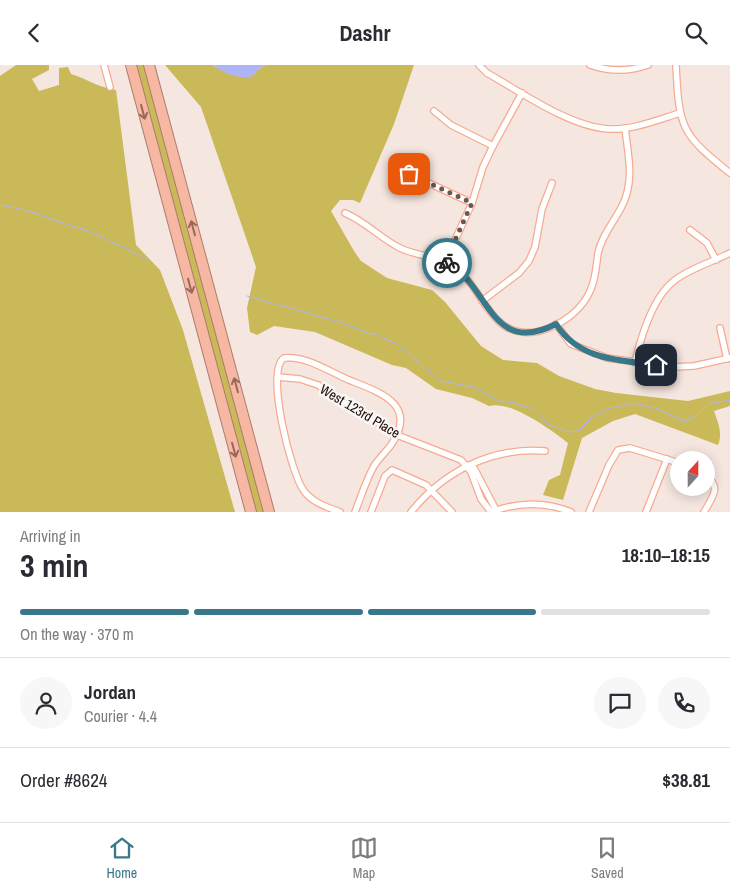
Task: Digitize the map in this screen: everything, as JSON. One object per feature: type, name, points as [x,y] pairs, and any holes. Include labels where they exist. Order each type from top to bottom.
[{"type":"highway","points":[[131,65],[251,512]]},
{"type":"highway","points":[[149,65],[269,512]]},
{"type":"street","points":[[104,65],[110,87]]},
{"type":"street","points":[[479,65],[487,73],[579,123],[609,129],[625,128],[680,113]]},
{"type":"street","points":[[590,65],[619,71],[648,65]]},
{"type":"street","points":[[676,65],[680,113],[692,140],[704,153],[730,173]]},
{"type":"street","points":[[445,262],[472,203],[483,167],[492,146],[522,93]]},
{"type":"street","points":[[434,111],[451,125],[492,146]]},
{"type":"street","points":[[346,213],[360,219],[401,248],[445,262],[460,272],[502,324],[517,331],[536,332],[556,324],[575,312],[588,296],[594,280],[602,241],[625,201],[630,176],[625,128]]},
{"type":"street","points":[[409,174],[472,203]]},
{"type":"street","points":[[482,301],[519,273],[529,261],[535,247],[542,209],[552,183]]},
{"type":"street","points":[[690,230],[707,243],[716,260]]},
{"type":"street","points":[[635,362],[653,311],[664,291],[683,275],[730,253]]},
{"type":"street","points":[[556,324],[566,339],[577,347],[607,358],[680,367],[728,359],[720,328]]},
{"type":"street","points":[[340,512],[311,499],[297,481],[280,415],[278,367],[281,360],[293,358],[309,363],[384,394],[393,401],[400,416],[397,435],[374,466],[355,512]]},
{"type":"street","name":"West 123rd Place","points":[[278,377],[300,379],[318,385],[397,435],[456,457],[466,465],[474,468],[492,511]]},
{"type":"street","points":[[589,512],[616,452],[621,449],[630,448],[670,460]]},
{"type":"street","points":[[411,512],[432,490],[466,465],[496,455],[528,450],[545,451]]},
{"type":"street","points":[[646,512],[667,459]]},
{"type":"street","points":[[466,465],[473,477],[476,491],[492,511],[513,505],[532,503],[549,505],[571,512]]},
{"type":"street","points":[[371,512],[385,476],[390,471],[419,481],[432,490],[452,512]]},
{"type":"street","points":[[704,512],[713,496]]},
{"type":"street","points":[[483,501],[485,512]]},
{"type":"shaded area","points":[[16,65],[49,65],[49,70],[32,79],[39,91],[59,85],[59,68],[68,67],[71,74],[116,90],[136,245],[160,270],[183,330],[235,512],[0,512],[0,76]]},
{"type":"shaded area","points":[[135,65],[145,65],[265,512],[256,512]]},
{"type":"shaded area","points":[[165,65],[213,65],[253,76],[257,70],[266,65],[414,65],[394,124],[360,203],[353,200],[340,200],[331,211],[361,261],[387,278],[432,290],[445,302],[481,346],[503,360],[537,363],[559,376],[595,389],[616,393],[688,401],[730,391],[730,406],[714,411],[720,432],[718,445],[635,414],[613,421],[582,438],[563,500],[543,495],[549,480],[560,475],[568,443],[530,417],[508,407],[489,406],[472,398],[436,389],[406,368],[392,365],[315,332],[274,326],[257,335],[250,332],[247,308],[256,267],[201,107]]},
{"type":"water","points":[[213,65],[266,65],[257,70],[253,76],[243,77],[227,73]]},
{"type":"waterway","points":[[0,205],[25,210],[91,232],[147,259]]},
{"type":"waterway","points":[[247,296],[343,323],[370,334],[376,334],[398,345],[441,381],[473,387],[500,401],[515,403],[535,410],[549,425],[570,432],[578,431],[591,418],[610,408],[634,403],[659,409],[683,421],[695,417],[708,404],[730,400]]},
{"type":"way so far","points":[[409,174],[472,203],[445,262],[447,263]]},
{"type":"route","points":[[447,263],[460,272],[498,320],[506,327],[532,333],[556,324],[562,335],[571,344],[583,350],[607,358],[656,365]]}]
